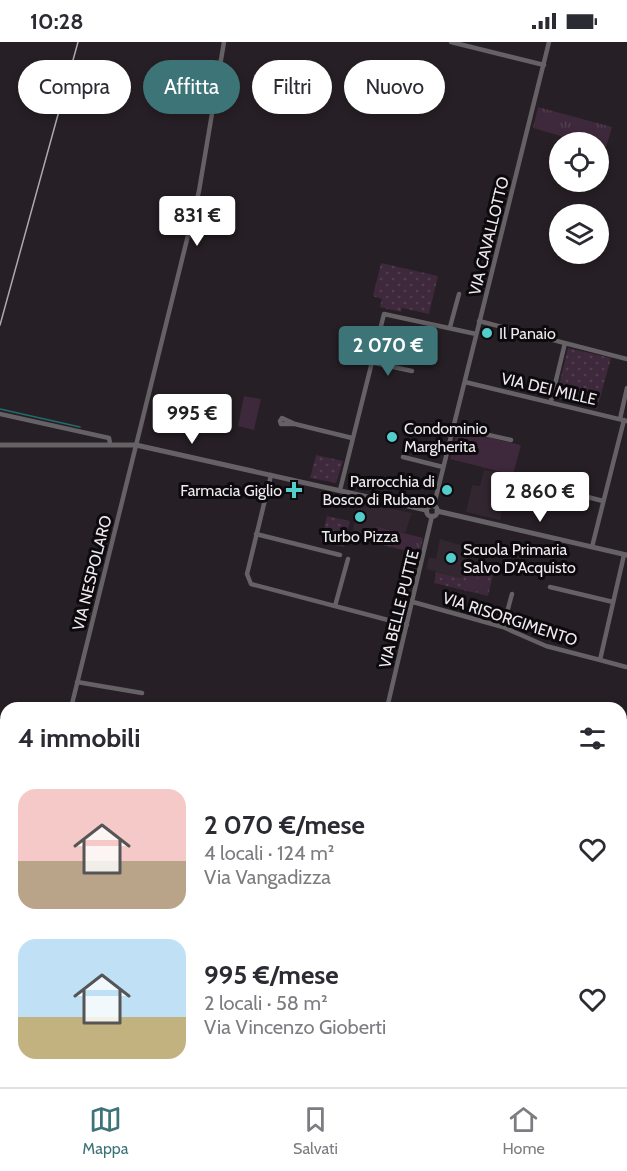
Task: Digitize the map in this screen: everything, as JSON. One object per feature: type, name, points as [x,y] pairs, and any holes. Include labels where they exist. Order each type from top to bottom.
[{"type":"street","name":"VIA NESPOLARO","points":[[72,702],[199,191],[224,42]]},
{"type":"street","points":[[451,42],[544,65]]},
{"type":"street","name":"VIA CAVALLOTTO","points":[[435,511],[443,467],[549,42]]},
{"type":"street","points":[[450,327],[459,294]]},
{"type":"street","points":[[340,489],[370,362],[384,314],[476,334]]},
{"type":"street","points":[[479,321],[627,359]]},
{"type":"street","points":[[551,401],[565,343]]},
{"type":"street","points":[[370,362],[412,371]]},
{"type":"street","name":"VIA DEI MILLE","points":[[465,382],[624,420]]},
{"type":"street","points":[[592,547],[624,420],[627,388]]},
{"type":"street","points":[[0,414],[109,438],[110,443]]},
{"type":"street","points":[[295,424],[352,438]]},
{"type":"street","points":[[418,427],[452,435]]},
{"type":"street","points":[[453,427],[511,440]]},
{"type":"street","points":[[0,445],[43,447],[110,443],[136,445],[340,489],[625,555],[600,660]]},
{"type":"street","points":[[403,457],[443,467]]},
{"type":"street","points":[[271,475],[247,574],[251,584],[407,625]]},
{"type":"street","points":[[530,482],[603,501]]},
{"type":"street","points":[[426,510],[429,506],[435,511]]},
{"type":"street","name":"VIA BELLE PUTTE","points":[[388,702],[435,511]]},
{"type":"street","points":[[256,534],[340,555]]},
{"type":"street","points":[[335,606],[348,559]]},
{"type":"street","points":[[550,587],[613,602]]},
{"type":"street","points":[[503,627],[512,594]]},
{"type":"street","name":"VIA RISORGIMENTO","points":[[413,602],[503,627],[546,646],[626,667]]},
{"type":"street","points":[[77,682],[142,693]]},
{"type":"shaded area","points":[[484,470],[509,474],[500,520],[466,512],[472,485],[480,486]]},
{"type":"shaded area","points":[[359,502],[412,513],[405,533],[375,526],[371,542],[351,538]]},
{"type":"shaded area","name":"Scuola Primaria Salvo D’Acquisto","points":[[440,539],[470,548],[462,578],[426,569],[429,557],[436,559]]},
{"type":"green space","points":[[538,107],[612,127],[609,137],[609,132],[549,133],[533,128]]},
{"type":"green space","points":[[381,263],[438,276],[429,314],[402,308],[401,312],[380,307],[382,299],[373,296]]},
{"type":"green space","points":[[568,348],[611,358],[597,409],[556,397]]},
{"type":"green space","points":[[244,396],[261,399],[254,430],[238,426]]},
{"type":"green space","points":[[457,430],[521,445],[513,475],[450,459]]},
{"type":"green space","points":[[316,455],[343,461],[336,483],[310,478]]},
{"type":"green space","points":[[327,516],[350,521],[344,547],[321,542]]},
{"type":"green space","points":[[375,526],[423,538],[419,554],[371,542]]},
{"type":"green space","points":[[466,564],[494,571],[488,596],[434,583],[436,572],[462,578]]},
{"type":"green space","points":[[467,576],[487,581],[484,593],[463,588]]},
{"type":"waterway","points":[[0,409],[80,427]]},
{"type":"railway","points":[[0,325],[78,42]]},
{"type":"place","name":"Il Panaio","points":[[487,333]]},
{"type":"place","name":"Condominio Margherita","points":[[392,437]]},
{"type":"place","name":"Farmacia Giglio","points":[[294,490]]},
{"type":"place","name":"Parrocchia di Bosco di Rubano","points":[[447,490]]},
{"type":"place","name":"Turbo Pizza","points":[[360,517]]},
{"type":"place","name":"Scuola Primaria Salvo D’Acquisto","points":[[451,558]]}]
